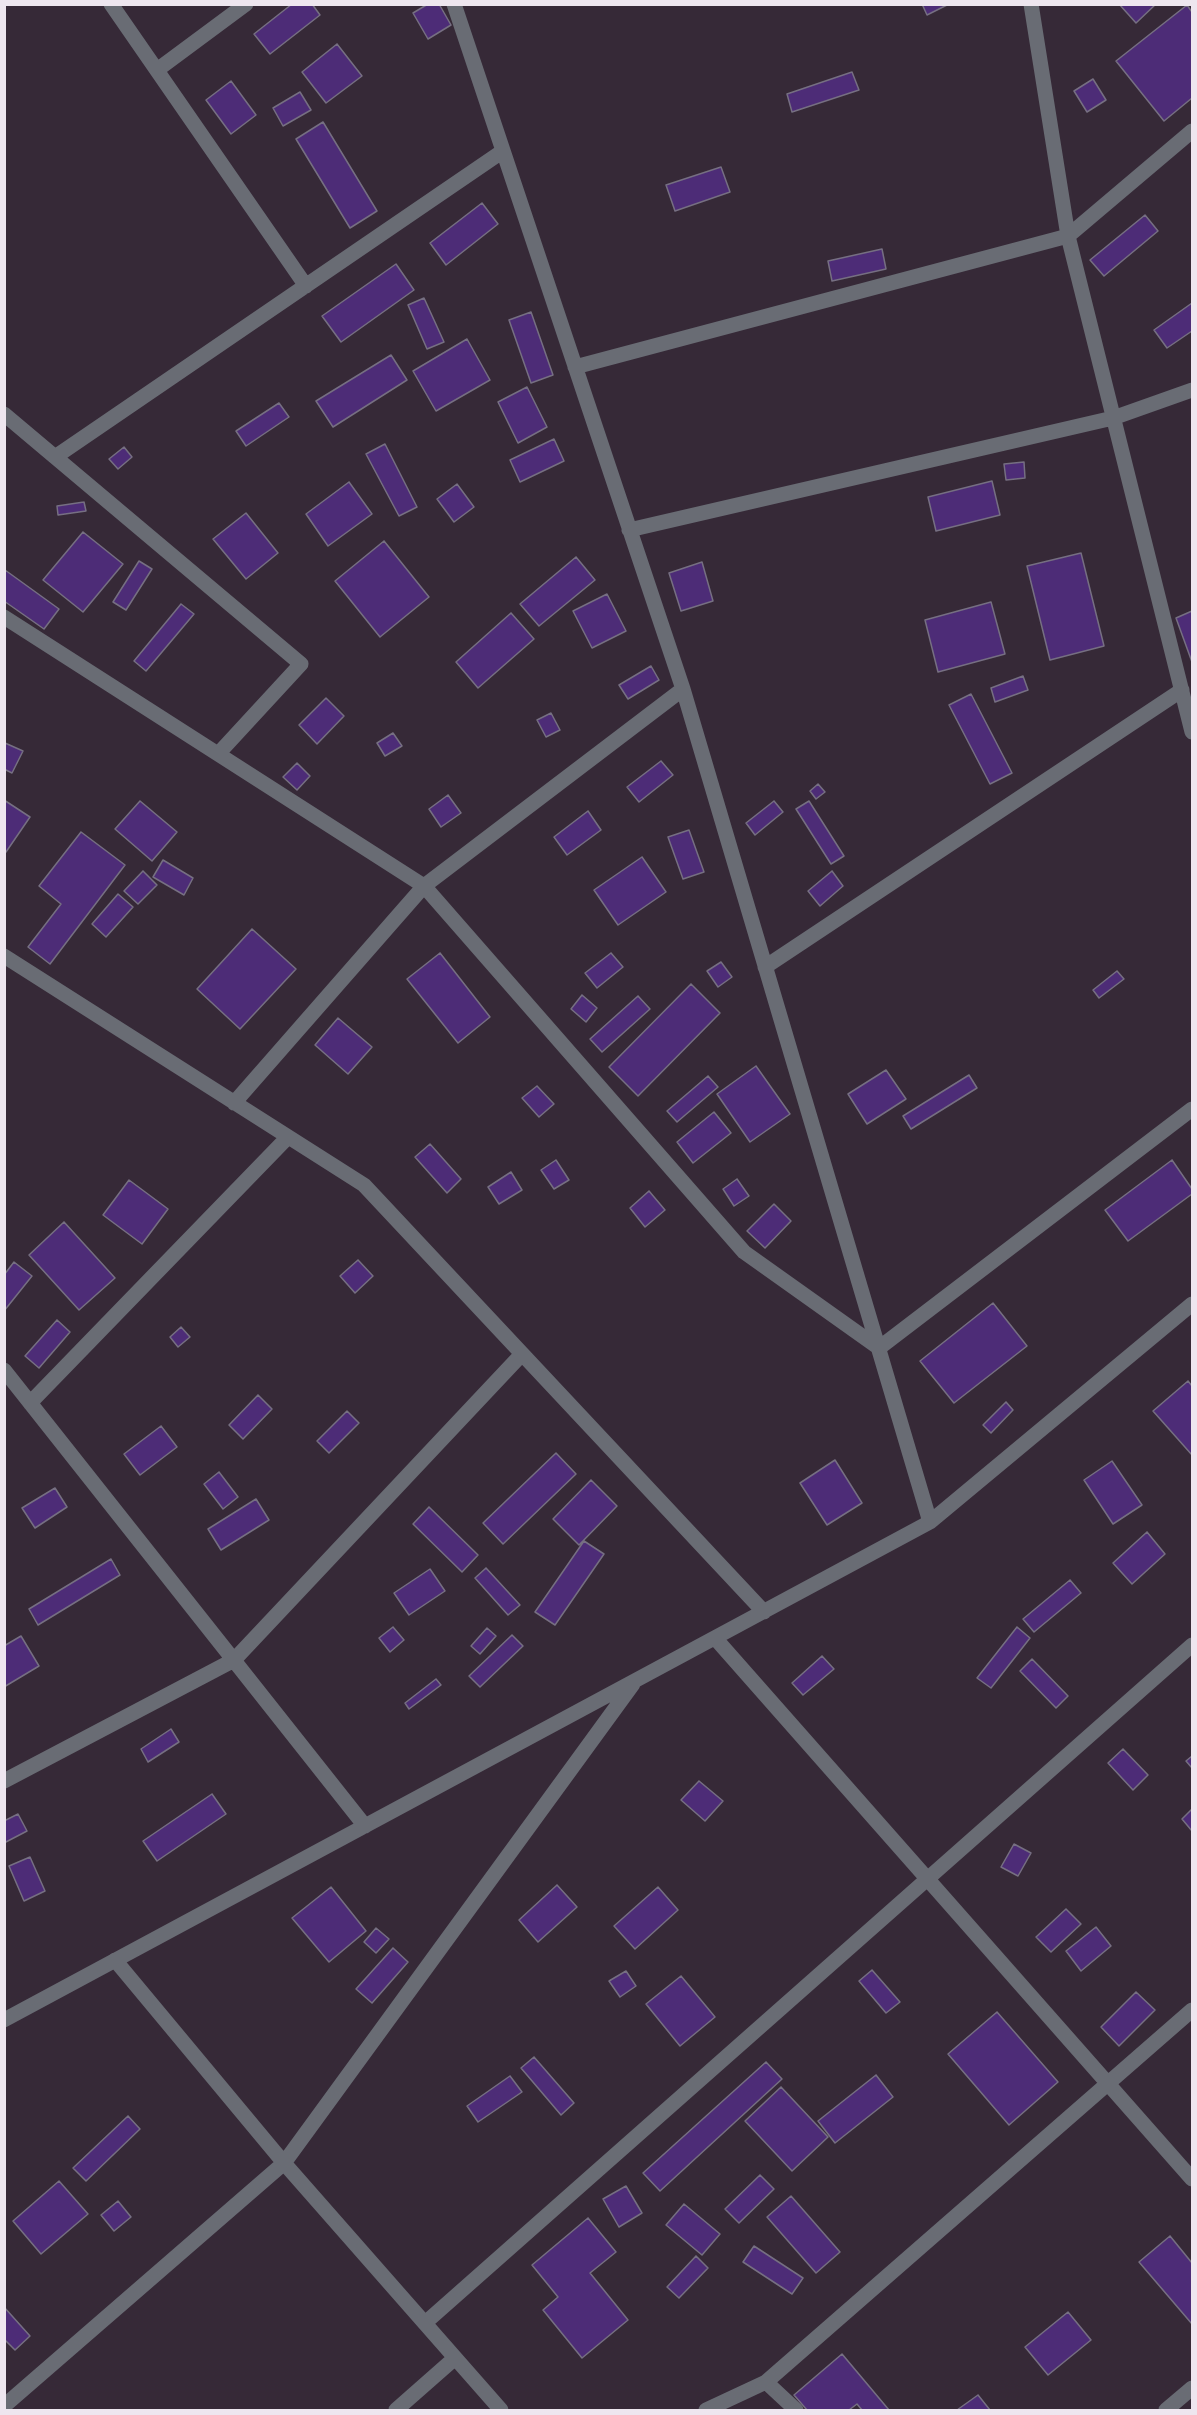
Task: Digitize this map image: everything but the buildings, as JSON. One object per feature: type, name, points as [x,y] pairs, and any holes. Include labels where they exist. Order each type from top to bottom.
[{"type":"street","points":[[111,4],[306,285]]},
{"type":"street","points":[[157,70],[246,4]]},
{"type":"street","points":[[454,4],[682,689],[930,1522]]},
{"type":"street","points":[[1031,4],[1068,236],[1192,732]]},
{"type":"street","points":[[575,367],[1068,236],[1192,131]]},
{"type":"street","points":[[55,457],[503,151]]},
{"type":"street","points":[[629,530],[1113,418],[1192,390]]},
{"type":"street","points":[[4,414],[301,663],[218,754]]},
{"type":"street","points":[[4,616],[424,886],[744,1252],[879,1348]]},
{"type":"street","points":[[234,1103],[424,886],[682,689]]},
{"type":"street","points":[[765,967],[1182,690]]},
{"type":"street","points":[[4,956],[364,1185],[764,1612]]},
{"type":"street","points":[[879,1348],[1192,1109]]},
{"type":"street","points":[[30,1403],[288,1137]]},
{"type":"street","points":[[4,2020],[930,1522],[1192,1304]]},
{"type":"street","points":[[4,1781],[234,1660],[522,1354]]},
{"type":"street","points":[[4,1370],[365,1826]]},
{"type":"street","points":[[715,1638],[1192,2179]]},
{"type":"street","points":[[425,2323],[1192,1645]]},
{"type":"street","points":[[4,2406],[284,2163],[635,1680]]},
{"type":"street","points":[[115,1960],[284,2163],[501,2410]]},
{"type":"street","points":[[706,2410],[766,2382],[1192,2010]]},
{"type":"street","points":[[396,2410],[455,2358]]},
{"type":"street","points":[[766,2382],[796,2410]]},
{"type":"street","points":[[1166,2410],[1192,2388]]}]
